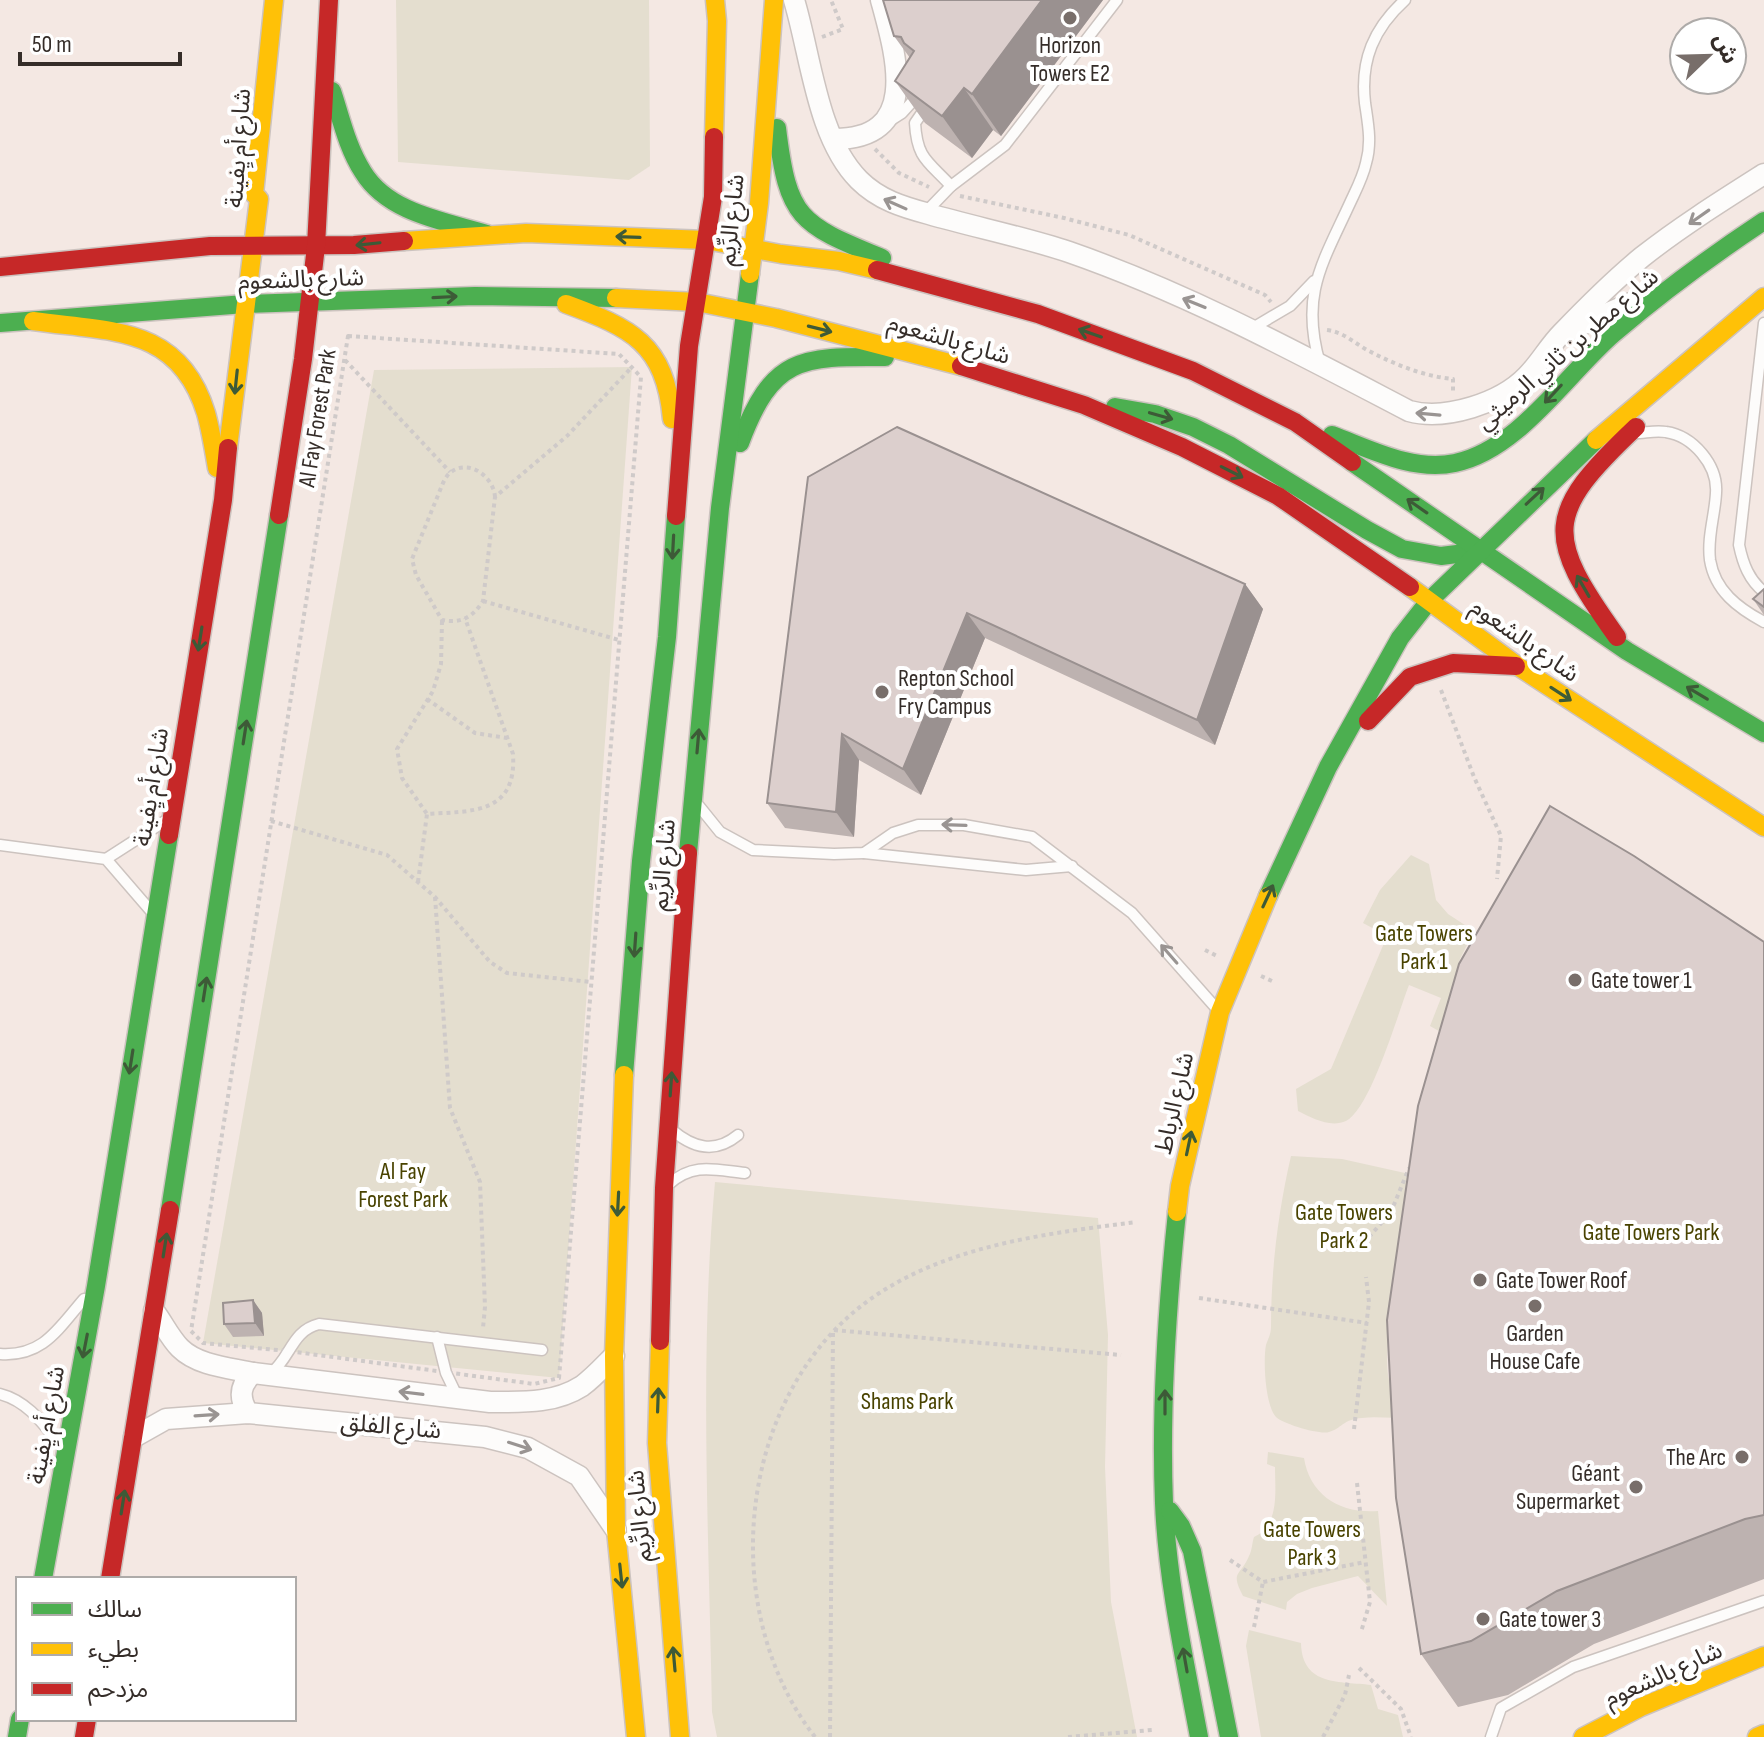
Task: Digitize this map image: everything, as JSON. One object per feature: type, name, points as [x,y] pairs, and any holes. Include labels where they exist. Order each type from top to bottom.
[{"type":"main road","name":"شارع أم يِفينة","points":[[43,1577],[96,1286],[223,500],[245,304],[255,247],[259,199],[254,194],[274,0]]},
{"type":"main road","points":[[110,1577],[311,303],[327,75],[329,0]]},
{"type":"main road","name":"شارع الرِّيم","points":[[634,1735],[616,1530],[614,1356],[623,1094],[641,861],[667,637],[689,346],[713,188],[715,0]]},
{"type":"main road","name":"شارع الرِّيم","points":[[680,1737],[657,1443],[664,1188],[693,797],[720,508],[754,249],[774,0]]},
{"type":"main road","points":[[769,63],[782,172],[795,206],[813,226],[956,290]]},
{"type":"main road","points":[[327,75],[351,145],[370,183],[391,201],[487,234]]},
{"type":"main road","name":"شارع مطر بن ثاني الرميثي","points":[[1295,422],[1387,455],[1422,463],[1454,463],[1470,458],[1502,444],[1592,352],[1693,272],[1764,221]]},
{"type":"main road","name":"شارع بالشعوم","points":[[0,267],[210,246],[316,246],[526,233],[706,240],[839,261],[956,290],[1038,314],[1193,371],[1295,422],[1627,651],[1764,733]]},
{"type":"main road","name":"شارع بالشعوم","points":[[0,323],[245,304],[543,296],[697,302],[937,358],[1084,405],[1182,447],[1278,496],[1362,552],[1519,667],[1764,827]]},
{"type":"main road","points":[[543,296],[610,320],[633,333],[663,375],[671,398],[675,505]]},
{"type":"main road","points":[[1627,651],[1589,596],[1565,550],[1564,534],[1572,498],[1629,433],[1764,297]]},
{"type":"main road","points":[[1084,405],[1149,412],[1210,434],[1402,549],[1441,557],[1481,551],[1586,448],[1764,297]]},
{"type":"main road","points":[[33,321],[137,339],[161,347],[185,367],[205,408],[223,500]]},
{"type":"main road","points":[[720,508],[751,408],[766,386],[782,371],[823,356],[937,358]]},
{"type":"main road","name":"شارع الرباط","points":[[1199,1737],[1179,1626],[1164,1504],[1165,1358],[1180,1186],[1220,1012],[1260,914],[1328,767],[1400,638],[1429,601],[1481,551]]},
{"type":"main road","points":[[1328,767],[1410,677],[1453,663],[1519,667]]},
{"type":"main road","points":[[1164,1504],[1181,1526],[1192,1551],[1229,1737]]},
{"type":"main road","name":"شارع بالشعوم","points":[[1583,1737],[1641,1707],[1764,1656]]},
{"type":"main road","points":[[1757,1737],[1764,1734]]},
{"type":"street","points":[[794,0],[833,139],[846,164],[860,181],[894,205],[1068,251],[1205,307],[1409,411],[1436,416],[1492,399],[1519,384],[1560,335],[1642,257],[1764,174]]},
{"type":"street","points":[[833,139],[852,139],[870,132],[894,107],[898,80],[895,52],[881,0]]},
{"type":"street","points":[[1560,335],[1693,272]]},
{"type":"street","name":"شارع الفلق","points":[[154,1311],[180,1348],[189,1355],[216,1365],[261,1374],[490,1402],[528,1403],[558,1397],[582,1386],[614,1356]]},
{"type":"street","points":[[248,1413],[241,1396],[242,1387],[261,1374]]},
{"type":"street","points":[[485,1437],[497,1422],[495,1408],[490,1402]]},
{"type":"street","name":"شارع الفلق","points":[[134,1437],[166,1419],[248,1413],[485,1437],[528,1448],[579,1476],[616,1530]]},
{"type":"lane","points":[[925,213],[948,190],[1005,145],[1117,0]]},
{"type":"lane","points":[[1320,364],[1312,329],[1311,301],[1315,280],[1366,165],[1370,136],[1364,92],[1369,54],[1386,17],[1405,0]]},
{"type":"lane","points":[[870,132],[902,113],[926,86]]},
{"type":"lane","points":[[935,96],[915,123],[916,144],[948,190]]},
{"type":"lane","points":[[1250,329],[1279,313],[1315,280]]},
{"type":"lane","points":[[1764,323],[1739,545],[1745,569],[1764,592]]},
{"type":"lane","points":[[1629,433],[1666,432],[1685,438],[1702,452],[1717,489],[1710,559],[1715,575],[1735,605],[1764,622]]},
{"type":"lane","points":[[693,797],[703,814],[720,832],[753,850],[864,853],[1026,870],[1072,866]]},
{"type":"lane","points":[[0,845],[106,859],[170,817]]},
{"type":"lane","points":[[864,853],[893,833],[918,825],[964,825],[1032,837],[1132,913],[1220,1012]]},
{"type":"lane","points":[[106,859],[154,914]]},
{"type":"lane","points":[[668,1121],[673,1130],[696,1146],[717,1146],[738,1135]]},
{"type":"lane","points":[[664,1188],[682,1174],[699,1168],[745,1173]]},
{"type":"lane","points":[[0,1354],[24,1354],[41,1346],[96,1286]]},
{"type":"lane","points":[[261,1374],[284,1361],[302,1330],[319,1324],[542,1350]]},
{"type":"lane","points":[[437,1337],[446,1373],[458,1398]]},
{"type":"lane","points":[[0,1394],[9,1396],[35,1414],[65,1451]]},
{"type":"lane","points":[[1491,1737],[1501,1708],[1573,1667],[1764,1601]]},
{"type":"path","points":[[805,43],[843,29],[831,0]]},
{"type":"path","points":[[870,132],[881,158],[899,173],[948,190],[1129,235],[1265,295],[1279,313]]},
{"type":"path","points":[[1312,329],[1338,331],[1367,350],[1427,376],[1453,379],[1452,412]]},
{"type":"path","name":"Al Fay Forest Park","points":[[348,336],[619,354],[632,367],[641,377],[559,1378],[534,1384],[288,1351],[203,1343],[191,1331],[348,336]]},
{"type":"path","points":[[345,360],[451,472]]},
{"type":"path","points":[[495,497],[567,436],[632,367]]},
{"type":"path","points":[[418,882],[427,814],[402,778],[397,749],[433,691],[441,664],[442,620],[416,575],[412,559],[443,483],[451,472],[461,469],[479,471],[489,477],[495,487],[483,601],[475,613],[456,623],[442,620]]},
{"type":"path","points":[[483,601],[619,640]]},
{"type":"path","points":[[427,814],[484,810],[498,800],[514,773],[513,754],[465,618]]},
{"type":"path","points":[[1439,684],[1474,777],[1501,836],[1497,879]]},
{"type":"path","points":[[427,699],[475,733],[507,738]]},
{"type":"path","points":[[271,821],[387,855],[435,897],[490,962],[507,973],[591,982]]},
{"type":"path","points":[[435,897],[450,1108],[480,1182],[485,1307],[482,1343]]},
{"type":"path","points":[[1369,1237],[1391,1212],[1410,1166]]},
{"type":"path","points":[[815,1737],[782,1685],[763,1631],[752,1564],[755,1500],[768,1442],[800,1375],[833,1330],[881,1292],[935,1265],[991,1247],[1136,1222]]},
{"type":"path","points":[[1354,1429],[1369,1302],[1366,1277]]},
{"type":"path","points":[[1199,1298],[1367,1323]]},
{"type":"path","points":[[833,1330],[1121,1355]]},
{"type":"path","points":[[830,1737],[833,1330]]},
{"type":"path","points":[[1357,1483],[1370,1602],[1361,1632]]},
{"type":"path","points":[[1230,1560],[1263,1582],[1365,1562]]},
{"type":"path","points":[[1254,1627],[1263,1582]]},
{"type":"path","points":[[1359,1668],[1401,1709],[1411,1737]]},
{"type":"path","points":[[1323,1737],[1345,1695],[1349,1675]]},
{"type":"path","points":[[1068,1737],[1152,1730]]},
{"type":"green space","points":[[396,0],[649,0],[650,166],[629,180],[398,162]]},
{"type":"green space","name":"Al Fay Forest Park","points":[[632,367],[559,1378],[203,1343],[374,370]]},
{"type":"green space","name":"Gate Towers Park 1","points":[[1411,855],[1429,864],[1436,900],[1448,914],[1474,931],[1460,959],[1446,1035],[1430,1026],[1441,998],[1409,985],[1383,1059],[1365,1098],[1346,1121],[1321,1121],[1298,1111],[1296,1089],[1331,1069],[1387,936],[1363,923],[1380,890]]},
{"type":"green space","name":"Gate Towers Park 2","points":[[1291,1156],[1342,1159],[1414,1175],[1395,1283],[1387,1367],[1390,1382],[1403,1385],[1405,1417],[1356,1419],[1324,1433],[1286,1423],[1272,1411],[1266,1382],[1265,1352],[1271,1330],[1276,1241]]},
{"type":"green space","name":"Shams Park","points":[[715,1182],[1098,1218],[1108,1335],[1105,1467],[1111,1602],[1137,1737],[717,1737],[712,1712],[706,1447],[707,1314]]},
{"type":"green space","name":"Gate Towers Park 3","points":[[1268,1452],[1304,1458],[1313,1483],[1329,1500],[1340,1506],[1378,1511],[1387,1606],[1358,1576],[1297,1594],[1287,1602],[1286,1610],[1243,1596],[1237,1582],[1238,1574],[1250,1554],[1254,1537],[1268,1524],[1274,1506],[1275,1467],[1267,1464]]},
{"type":"green space","name":"Gate Towers Park 3","points":[[1249,1630],[1301,1643],[1308,1668],[1316,1675],[1336,1682],[1371,1685],[1378,1709],[1398,1715],[1403,1737],[1261,1737],[1246,1646]]},
{"type":"building","points":[[883,0],[1042,0],[972,94],[964,88],[942,116],[895,81],[914,51],[901,37],[894,36]]},
{"type":"building","name":"Repton School Fry Campus","points":[[897,427],[1245,584],[1197,720],[967,613],[903,769],[842,734],[836,812],[767,803],[808,477]]},
{"type":"building","points":[[1764,589],[1764,607],[1753,599]]},
{"type":"building","points":[[1550,806],[1634,856],[1764,942],[1764,1515],[1745,1519],[1557,1591],[1471,1641],[1421,1654],[1396,1498],[1387,1320],[1418,1106],[1459,964]]},
{"type":"building","points":[[253,1300],[255,1323],[224,1324],[223,1303]]},
{"type":"traffic: fast","points":[[332,91],[353,153],[374,186],[418,214],[487,234]]},
{"type":"traffic: fast","points":[[777,128],[787,182],[793,201],[803,215],[833,236],[882,258]]},
{"type":"traffic: fast","points":[[1332,435],[1408,462],[1439,465],[1478,455],[1520,427],[1631,319],[1764,221]]},
{"type":"traffic: fast","points":[[688,853],[720,508],[750,274]]},
{"type":"traffic: fast","points":[[0,323],[245,304],[475,296],[616,298]]},
{"type":"traffic: fast","points":[[740,443],[764,393],[793,367],[831,358],[885,357]]},
{"type":"traffic: fast","points":[[1115,407],[1155,414],[1193,427],[1229,445],[1402,549],[1441,556],[1481,551]]},
{"type":"traffic: fast","points":[[1268,896],[1328,767],[1400,638],[1429,601],[1596,440]]},
{"type":"traffic: fast","points":[[1352,462],[1627,651],[1764,733]]},
{"type":"traffic: fast","points":[[170,1210],[279,515]]},
{"type":"traffic: fast","points":[[624,1075],[641,861],[667,637],[676,516]]},
{"type":"traffic: fast","points":[[43,1577],[96,1286],[169,835]]},
{"type":"traffic: fast","points":[[1177,1212],[1165,1357],[1164,1503],[1173,1591],[1199,1737]]},
{"type":"traffic: fast","points":[[1170,1511],[1181,1526],[1192,1551],[1229,1737]]},
{"type":"traffic: fast","points":[[17,1737],[20,1721]]},
{"type":"traffic: slow","points":[[228,448],[259,199],[254,194],[274,0]]},
{"type":"traffic: slow","points":[[714,137],[715,0]]},
{"type":"traffic: slow","points":[[750,274],[759,203],[774,0]]},
{"type":"traffic: slow","points":[[404,241],[526,233],[706,240],[877,270]]},
{"type":"traffic: slow","points":[[1596,440],[1764,297]]},
{"type":"traffic: slow","points":[[616,298],[697,302],[776,318],[961,366]]},
{"type":"traffic: slow","points":[[566,304],[609,321],[641,342],[662,372],[672,419]]},
{"type":"traffic: slow","points":[[33,321],[114,332],[160,348],[178,363],[194,384],[206,413],[217,468]]},
{"type":"traffic: slow","points":[[1410,587],[1519,667],[1764,827]]},
{"type":"traffic: slow","points":[[1177,1212],[1180,1186],[1220,1012],[1268,896]]},
{"type":"traffic: slow","points":[[624,1075],[614,1356],[616,1530],[636,1737]]},
{"type":"traffic: slow","points":[[660,1341],[657,1443],[680,1737]]},
{"type":"traffic: slow","points":[[1583,1737],[1641,1707],[1764,1656]]},
{"type":"traffic: slow","points":[[1757,1737],[1764,1734]]},
{"type":"traffic: jam","points":[[279,515],[303,359],[316,246],[329,0]]},
{"type":"traffic: jam","points":[[676,516],[689,346],[713,197],[714,137]]},
{"type":"traffic: jam","points":[[0,267],[210,246],[354,245],[404,241]]},
{"type":"traffic: jam","points":[[877,270],[1038,314],[1193,371],[1295,422],[1352,462]]},
{"type":"traffic: jam","points":[[961,366],[1084,405],[1182,447],[1278,496],[1410,587]]},
{"type":"traffic: jam","points":[[1617,637],[1576,573],[1567,549],[1565,526],[1570,505],[1584,482],[1636,427]]},
{"type":"traffic: jam","points":[[169,835],[223,500],[228,448]]},
{"type":"traffic: jam","points":[[1368,721],[1410,677],[1453,663],[1516,666]]},
{"type":"traffic: jam","points":[[660,1341],[664,1188],[688,853]]},
{"type":"traffic: jam","points":[[110,1577],[170,1210]]},
{"type":"traffic: jam","points":[[84,1737],[87,1721]]},
{"type":"place","name":"Horizon Towers E2","points":[[1070,18]]},
{"type":"place","name":"Repton School Fry Campus","points":[[882,692]]},
{"type":"place","name":"Gate tower 1","points":[[1575,980]]},
{"type":"place","name":"Gate Tower Roof","points":[[1480,1280]]},
{"type":"place","name":"Garden House Cafe","points":[[1535,1306]]},
{"type":"place","name":"The Arc","points":[[1742,1457]]},
{"type":"place","name":"Géant Supermarket","points":[[1636,1487]]},
{"type":"place","name":"Gate tower 3","points":[[1483,1619]]},
{"type":"park label","name":"Gate Towers Park","points":[[1651,1232]]}]
